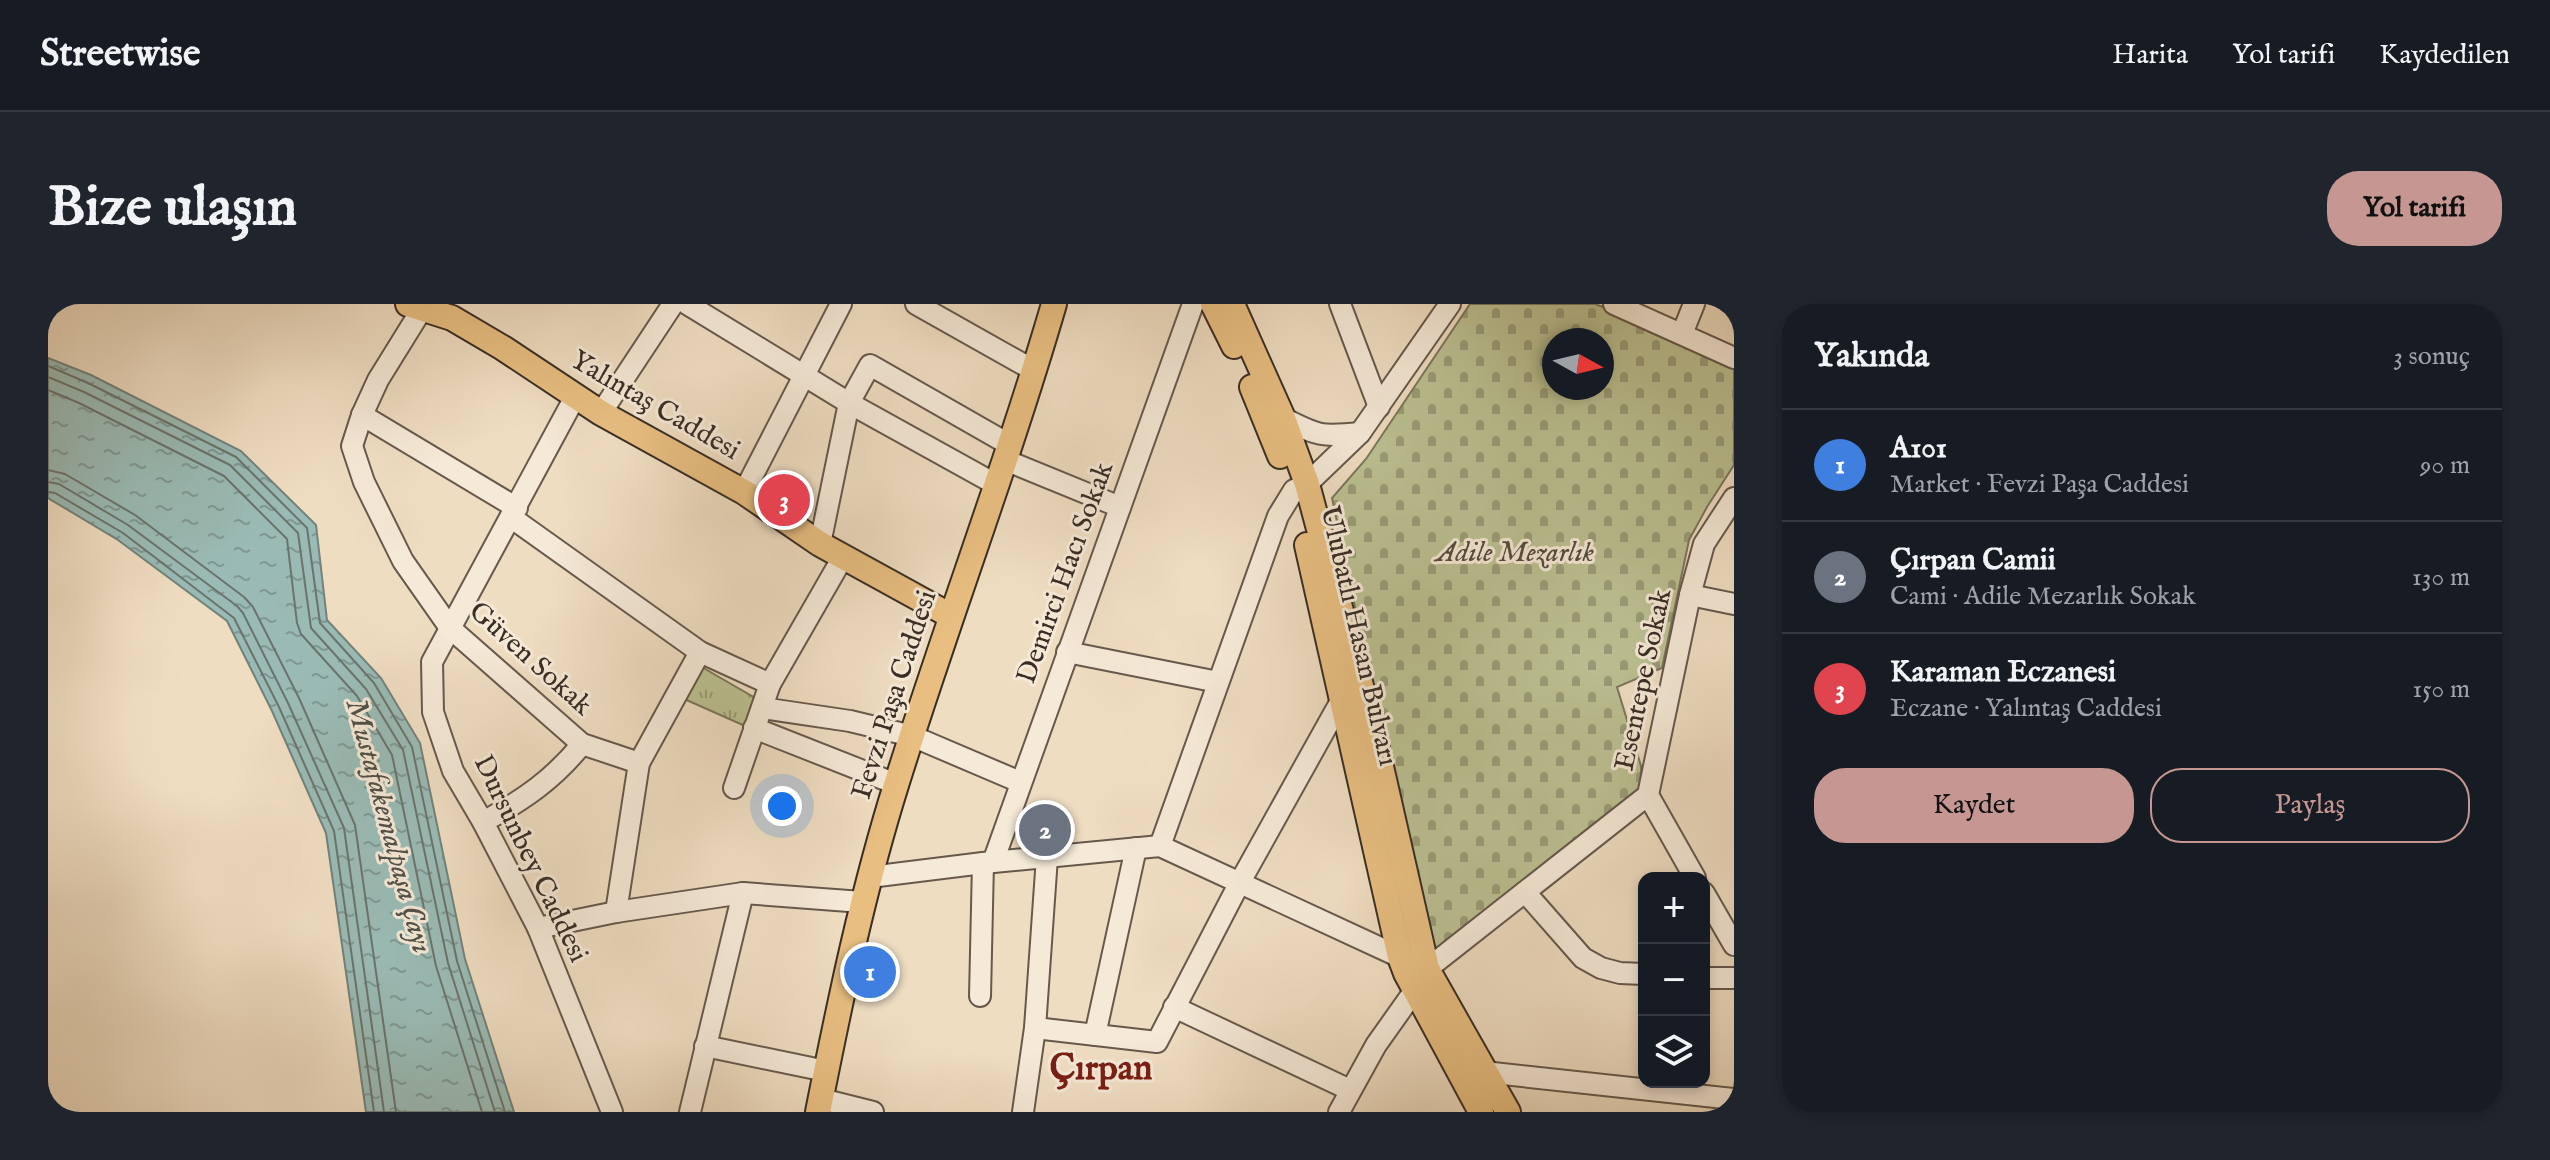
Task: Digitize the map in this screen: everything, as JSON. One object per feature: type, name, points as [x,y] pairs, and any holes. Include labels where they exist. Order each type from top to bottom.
[{"type":"main road","name":"Fevzi Paşa Caddesi","points":[[819,1105],[862,902],[896,784],[1035,371],[1054,304]]},
{"type":"main road","name":"Ulubatlı Hasan Bulvarı","points":[[1213,304],[1301,487],[1342,699],[1412,972]]},
{"type":"main road","name":"Ulubatlı Hasan Bulvarı","points":[[1232,304],[1283,418],[1372,727],[1412,972]]},
{"type":"main road","name":"Yalıntaş Caddesi","points":[[415,306],[452,318],[601,413],[744,492],[820,544],[951,616]]},
{"type":"main road","points":[[1412,972],[1484,1072],[1508,1112]]},
{"type":"main road","points":[[1412,972],[1481,1112]]},
{"type":"street","points":[[601,413],[673,304]]},
{"type":"street","points":[[687,304],[849,403],[997,485]]},
{"type":"street","points":[[744,492],[841,304]]},
{"type":"street","points":[[916,304],[1035,371]]},
{"type":"street","name":"Demirci Hacı Sokak","points":[[980,996],[988,862],[1020,782],[1193,304]]},
{"type":"street","points":[[1340,304],[1379,407]]},
{"type":"street","points":[[1160,846],[1278,516],[1301,487],[1360,433],[1450,304]]},
{"type":"street","points":[[1614,304],[1734,358]]},
{"type":"street","points":[[1682,334],[1694,304]]},
{"type":"street","name":"Güven Sokak","points":[[415,306],[362,415],[352,446],[364,482],[403,561],[450,628],[582,744],[639,763]]},
{"type":"street","points":[[820,544],[849,403],[870,365],[1008,452],[1120,507]]},
{"type":"street","name":"Dursunbey Caddesi","points":[[575,397],[432,662],[433,712],[453,771],[538,928],[612,1112]]},
{"type":"street","points":[[362,415],[514,513],[700,652],[770,684]]},
{"type":"street","points":[[1283,418],[1325,436],[1360,433]]},
{"type":"street","name":"Esentepe Sokak","points":[[1339,1112],[1412,972],[1525,892],[1648,795],[1690,595],[1704,544],[1734,498]]},
{"type":"street","points":[[734,788],[770,684],[843,557]]},
{"type":"street","points":[[1690,595],[1734,604]]},
{"type":"street","points":[[616,912],[639,763],[700,652]]},
{"type":"street","points":[[1067,652],[1218,682]]},
{"type":"street","points":[[1035,1028],[1157,1042],[1240,882],[1342,699]]},
{"type":"street","points":[[762,708],[850,721],[912,736],[1020,782]]},
{"type":"street","points":[[754,728],[896,784]]},
{"type":"street","points":[[483,822],[524,800],[562,768],[582,744]]},
{"type":"street","points":[[1648,795],[1692,872]]},
{"type":"street","points":[[870,877],[1160,846],[1240,882],[1412,972]]},
{"type":"street","points":[[1095,1035],[1136,848]]},
{"type":"street","points":[[1023,1112],[1035,1028],[1047,857]]},
{"type":"street","points":[[1525,892],[1583,958],[1601,968],[1638,974]]},
{"type":"street","points":[[690,1112],[743,893]]},
{"type":"street","points":[[538,928],[616,912],[743,893],[862,902]]},
{"type":"street","points":[[1710,903],[1734,945]]},
{"type":"street","points":[[1710,978],[1734,978]]},
{"type":"street","points":[[1174,1007],[1350,1090]]},
{"type":"street","points":[[705,1046],[826,1071]]},
{"type":"street","points":[[1484,1072],[1734,1099]]},
{"type":"street","points":[[819,1105],[873,1112]]},
{"type":"green space","name":"Adile Mezarlık","points":[[1470,304],[1595,304],[1690,340],[1734,362],[1734,465],[1689,540],[1662,668],[1617,687],[1641,766],[1641,792],[1430,961],[1332,498],[1366,459]]},
{"type":"green space","points":[[700,666],[757,699],[754,730],[682,698]]},
{"type":"water","name":"Mustafakemalpaşa Çayı","points":[[48,358],[91,375],[241,451],[316,525],[327,620],[381,678],[420,743],[465,959],[514,1112],[366,1112],[326,833],[272,711],[227,621],[118,540],[48,498]]},
{"type":"place","name":"Karaman Eczanesi","points":[[784,500]]},
{"type":"place","name":"Çırpan Camii","points":[[1045,830]]},
{"type":"place","name":"A101","points":[[870,972]]},
{"type":"district","name":"Çırpan","points":[[1101,1069]]}]
